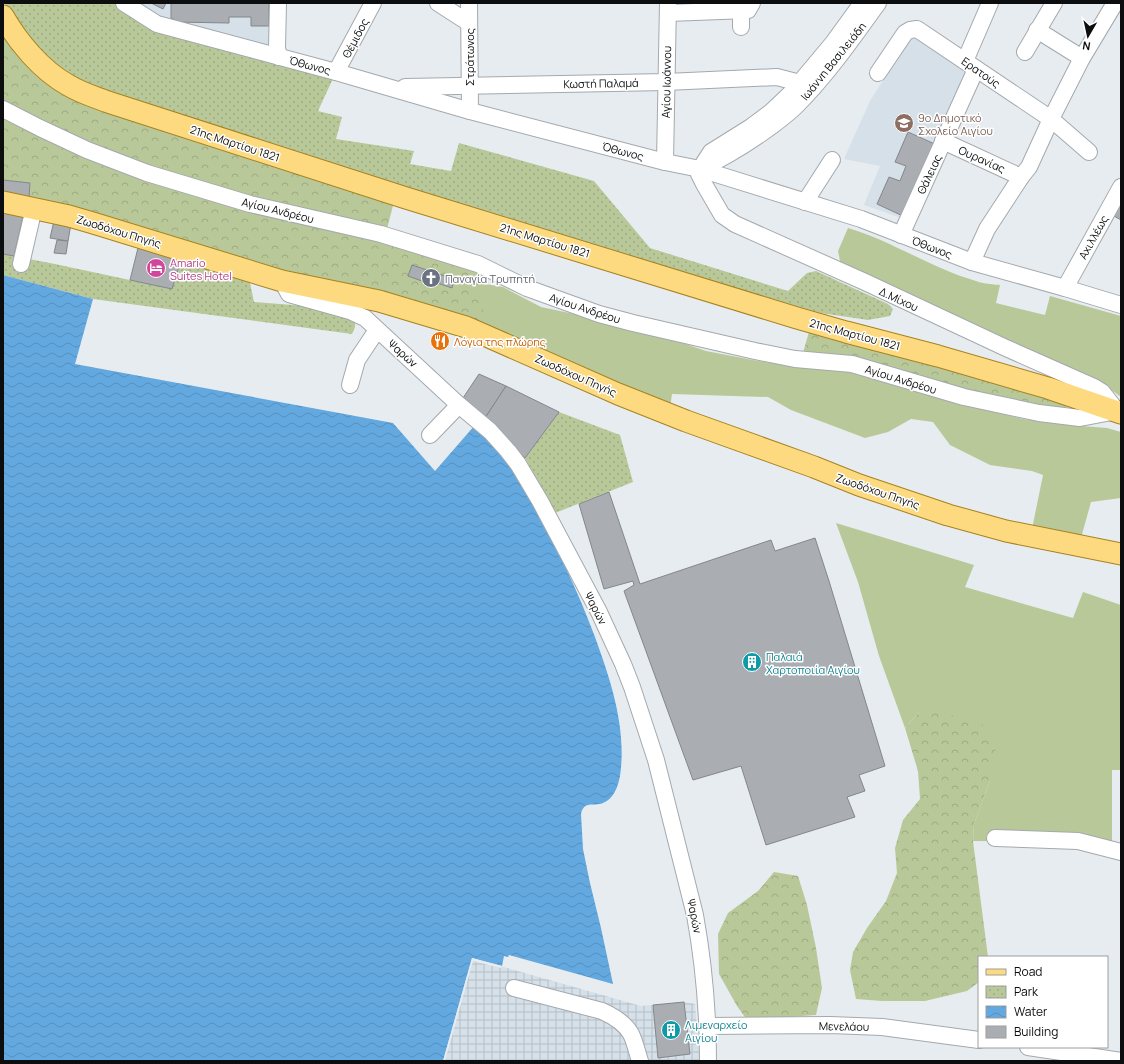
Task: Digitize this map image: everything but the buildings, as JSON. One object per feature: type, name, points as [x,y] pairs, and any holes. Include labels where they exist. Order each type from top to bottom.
[{"type":"main road","name":"21ης Μαρτίου 1821","points":[[3,16],[11,29],[30,53],[57,78],[85,94],[406,198],[797,318],[938,356],[1048,388],[1119,412]]},
{"type":"main road","name":"Ζωοδόχου Πηγής","points":[[3,202],[34,208],[93,223],[282,282],[379,301],[466,327],[618,394],[859,486],[948,515],[1006,531],[1121,554]]},
{"type":"street","name":"Όθωνος","points":[[124,3],[157,24],[336,72],[470,111],[700,170],[861,219],[972,262],[1121,305]]},
{"type":"street","points":[[272,55],[277,48],[278,3]]},
{"type":"street","name":"Θέμιδος","points":[[336,72],[373,3]]},
{"type":"street","points":[[438,3],[469,23]]},
{"type":"street","name":"Στράτωνος","points":[[469,3],[470,111]]},
{"type":"street","name":"Ιωάννη Βασιλειάδη","points":[[806,86],[833,43],[862,3]]},
{"type":"street","name":"Ιωάννη Βασιλειάδη","points":[[700,170],[711,152],[751,127],[771,112],[792,92],[806,86],[852,40],[878,3]]},
{"type":"street","name":"Θάλειας","points":[[901,235],[943,141],[990,3]]},
{"type":"street","points":[[1025,52],[1054,3]]},
{"type":"street","points":[[972,262],[987,229],[1029,167],[1051,119],[1082,58],[1113,4]]},
{"type":"street","points":[[668,8],[746,6],[741,27]]},
{"type":"street","name":"Αγίου Ιωάννου","points":[[665,162],[668,8]]},
{"type":"street","name":"Ερατούς","points":[[878,73],[904,33],[910,30],[917,30],[1051,119],[1089,152]]},
{"type":"street","points":[[1038,30],[1082,58]]},
{"type":"street","name":"Κωστή Παλαμά","points":[[388,87],[666,82],[777,77],[806,86]]},
{"type":"street","name":"Αγίου Ανδρέου","points":[[3,109],[87,150],[147,173],[250,204],[381,234],[478,264],[527,288],[599,314],[795,359],[852,364],[964,397],[1039,413],[1080,418],[1119,412]]},
{"type":"street","name":"Ουρανίας","points":[[943,141],[1021,177]]},
{"type":"street","points":[[805,202],[832,160]]},
{"type":"street","name":"Δ.Μίχου","points":[[700,170],[699,174],[722,215],[736,224],[1094,387],[1102,392],[1119,412]]},
{"type":"street","name":"Αχιλλέως","points":[[1065,288],[1121,187]]},
{"type":"street","points":[[21,264],[34,208]]},
{"type":"street","name":"Ψαρών","points":[[282,282],[289,294],[350,311],[365,318],[459,405],[490,431],[518,464],[540,501],[599,612],[623,664],[656,760],[695,915],[705,975],[708,1026],[708,1061]]},
{"type":"street","points":[[350,385],[357,360],[377,330]]},
{"type":"street","points":[[430,435],[459,405]]},
{"type":"street","points":[[995,838],[1078,841],[1121,852]]},
{"type":"street","points":[[514,988],[602,1011],[614,1017],[630,1034],[640,1061]]},
{"type":"street","name":"Μενελάου","points":[[708,1026],[830,1025],[882,1027],[978,1040]]},
{"type":"street","points":[[1035,1048],[1121,1061]]},
{"type":"shaded area","points":[[133,3],[269,3],[269,46],[159,20]]},
{"type":"shaded area","name":"9ο Δημοτικό Σχολείο Αιγίου","points":[[912,35],[970,71],[904,219],[864,205],[880,166],[844,159],[870,101]]},
{"type":"shaded area","points":[[472,958],[641,1006],[684,1002],[695,1004],[700,1061],[443,1061]]},
{"type":"green space","points":[[4,3],[124,3],[157,24],[336,72],[318,111],[342,117],[336,139],[414,151],[410,164],[451,171],[459,143],[594,181],[650,248],[788,291],[807,273],[816,271],[888,304],[893,309],[890,316],[868,320],[821,313],[633,259],[102,91],[66,72],[51,62],[18,25]]},
{"type":"green space","points":[[3,31],[394,202],[384,240],[479,270],[485,328],[29,197],[30,183],[3,180]]},
{"type":"green space","points":[[848,228],[864,233],[959,276],[982,283],[1000,285],[996,303],[1045,315],[1050,296],[1121,316],[1121,397],[1098,380],[841,266],[838,251]]},
{"type":"green space","points":[[3,254],[172,289],[182,257],[249,278],[254,302],[306,306],[355,321],[355,327],[352,334],[93,299],[3,275]]},
{"type":"green space","points":[[474,282],[503,287],[541,307],[579,315],[671,339],[706,351],[797,367],[842,370],[923,394],[1023,419],[1107,428],[1121,432],[1121,498],[1091,502],[1081,538],[1032,529],[1043,475],[1032,471],[990,465],[950,445],[933,422],[911,419],[888,432],[865,438],[791,410],[768,397],[672,394],[670,408],[476,325]]},
{"type":"green space","points":[[809,332],[999,383],[1067,405],[1065,409],[1059,410],[802,356]]},
{"type":"green space","points":[[559,412],[620,435],[633,482],[555,513],[525,458]]},
{"type":"green space","points":[[836,523],[974,565],[965,587],[1073,618],[1083,592],[1121,605],[1121,770],[1112,770],[1112,853],[1054,842],[973,841],[974,824],[990,781],[919,712],[905,728],[879,656],[858,582]]},
{"type":"green space","points":[[919,712],[946,714],[982,724],[996,747],[990,781],[974,824],[973,841],[988,956],[978,956],[978,983],[967,991],[925,1001],[882,1001],[856,999],[850,970],[853,952],[867,928],[886,901],[897,873],[895,848],[903,820],[920,799],[918,771],[905,728]]},
{"type":"green space","points":[[774,872],[798,876],[807,905],[816,948],[822,988],[816,1015],[747,1020],[737,1006],[719,974],[718,934],[728,913],[758,891]]},
{"type":"water","points":[[3,275],[93,299],[75,364],[393,423],[435,471],[475,425],[498,447],[544,525],[572,580],[601,654],[616,705],[622,758],[618,784],[615,792],[607,801],[599,804],[587,805],[582,810],[581,814],[583,849],[613,984],[509,955],[508,957],[504,956],[502,966],[472,958],[443,1061],[3,1061]]},
{"type":"pier","points":[[472,958],[502,966],[501,968],[473,961],[445,1061],[443,1061]]},
{"type":"place","name":"9ο Δημοτικό Σχολείο Αιγίου","points":[[904,123]]},
{"type":"place","name":"Amario Suites Hotel","points":[[156,268]]},
{"type":"place","name":"Παναγία Τρυπητή","points":[[431,278]]},
{"type":"place","name":"Λόγια της πλώρης","points":[[440,341]]},
{"type":"place","name":"Παλαιά Χαρτοποιία Αιγίου","points":[[752,662]]},
{"type":"place","name":"Λιμεναρχείο Αιγίου","points":[[671,1030]]}]
